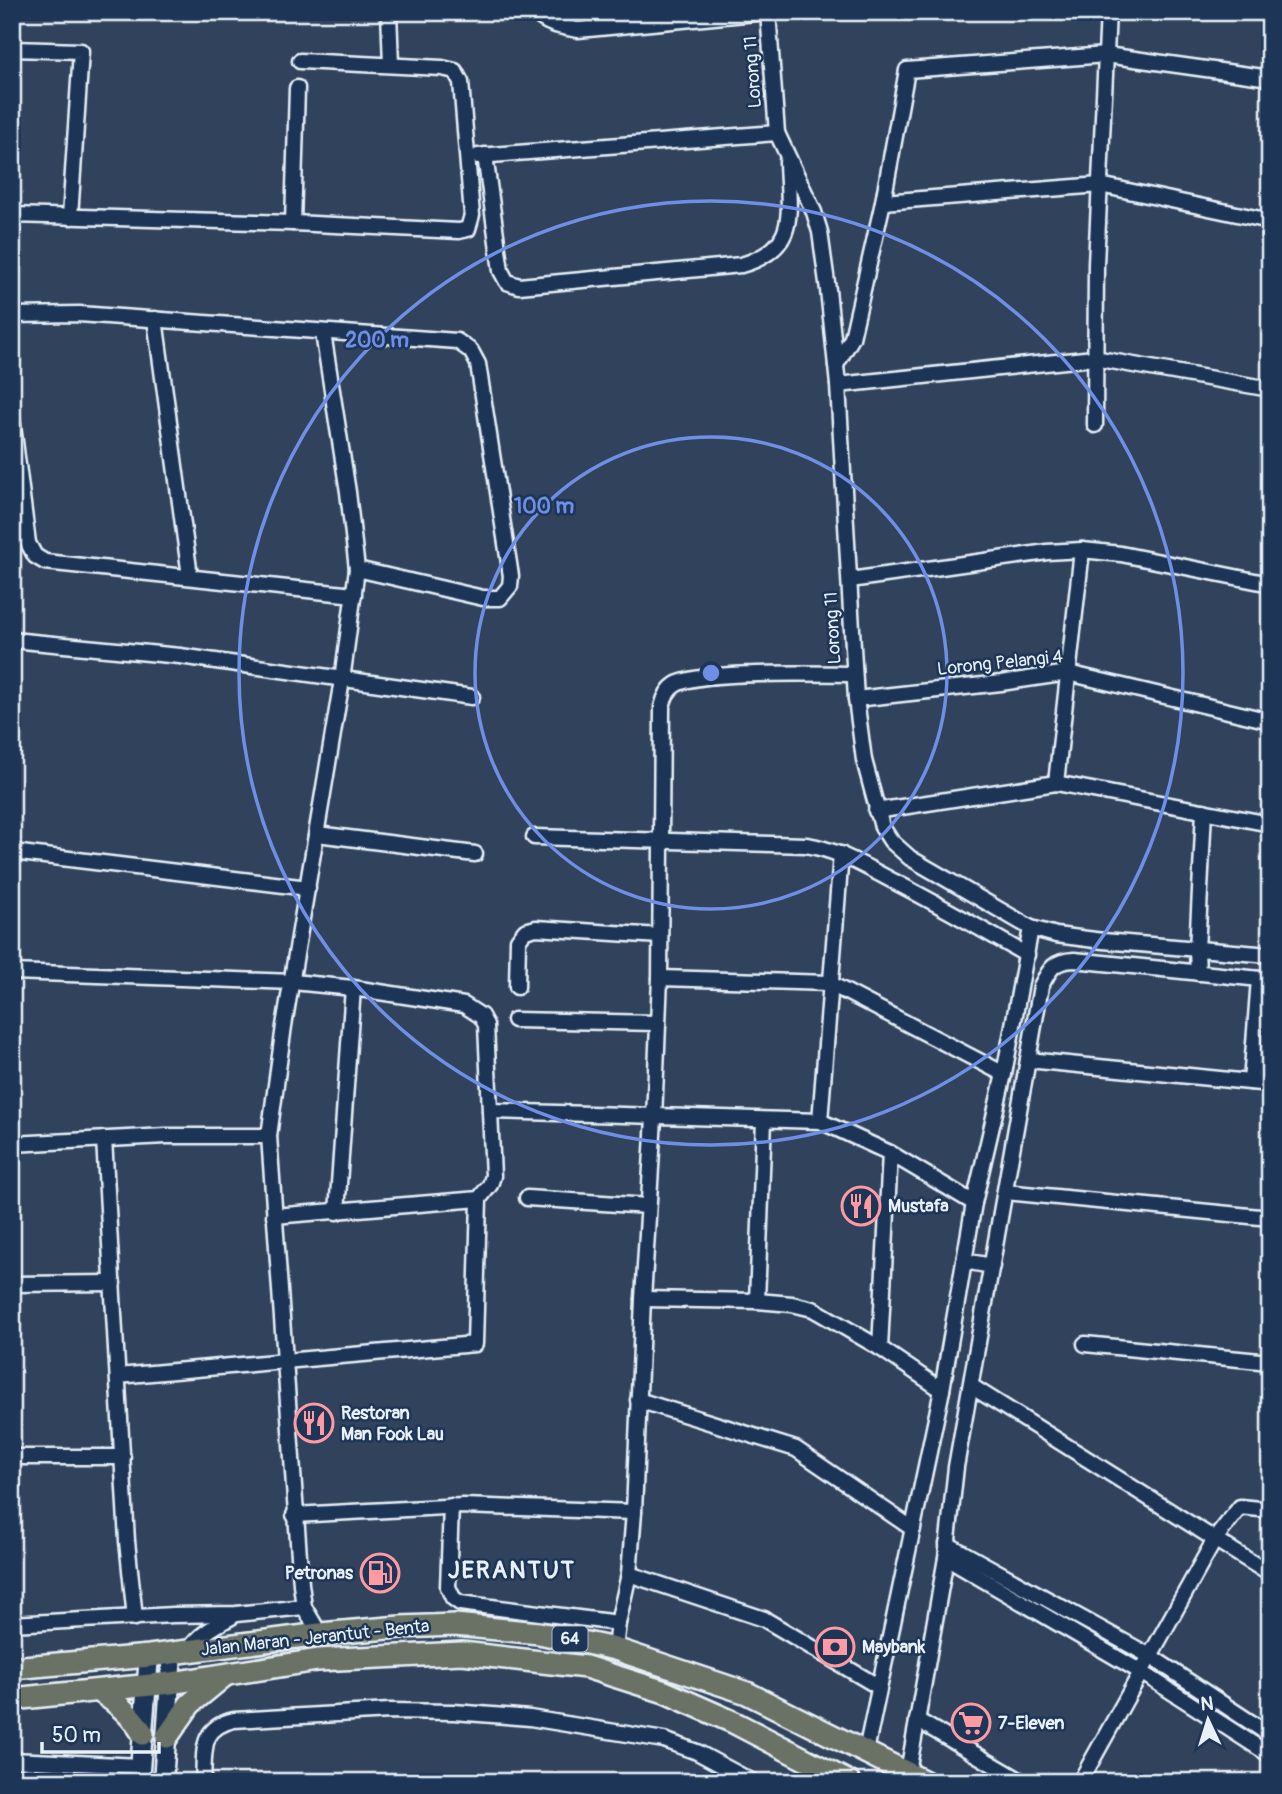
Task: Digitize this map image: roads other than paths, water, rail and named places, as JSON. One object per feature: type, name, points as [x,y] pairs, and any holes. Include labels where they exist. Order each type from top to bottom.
[{"type":"main road","name":"Jalan Maran - Jerantut - Benta","points":[[12,1668],[149,1656],[320,1634],[400,1627],[455,1625],[539,1633],[615,1649],[747,1693],[916,1777]]},
{"type":"main road","name":"Jalan Maran - Jerantut - Benta","points":[[12,1699],[171,1683],[318,1660],[462,1653],[586,1667],[676,1697],[733,1722],[849,1782]]},
{"type":"main road","points":[[167,1737],[190,1704],[226,1674]]},
{"type":"main road","points":[[99,1691],[134,1720],[143,1734]]},
{"type":"street","points":[[389,12],[391,65]]},
{"type":"street","points":[[536,12],[537,16],[549,22],[578,30],[767,12]]},
{"type":"street","name":"Lorong 11","points":[[767,12],[777,133],[806,192],[820,232],[838,385],[856,699],[864,760],[882,827],[891,841],[910,858],[1031,928],[1068,937],[1270,955]]},
{"type":"street","points":[[1095,425],[1094,358],[1108,12]]},
{"type":"street","points":[[12,48],[81,51],[71,217]]},
{"type":"street","points":[[836,365],[852,338],[883,202],[907,70],[1106,55],[1270,78]]},
{"type":"street","points":[[12,215],[468,229],[472,215],[461,82],[455,71],[442,68],[299,61]]},
{"type":"street","points":[[293,223],[297,88]]},
{"type":"street","points":[[466,157],[777,133]]},
{"type":"street","points":[[485,155],[501,271],[507,282],[520,286],[741,265],[756,261],[776,247],[784,238],[788,226],[787,155]]},
{"type":"street","points":[[883,202],[1100,186],[1270,221]]},
{"type":"street","points":[[12,315],[79,314],[457,341],[471,351],[478,364],[511,576],[510,586],[500,598],[483,598],[356,569]]},
{"type":"street","points":[[155,320],[190,576]]},
{"type":"street","points":[[320,1634],[304,1607],[294,1514],[269,1136],[342,680],[356,569],[348,492],[323,332]]},
{"type":"street","points":[[838,385],[1094,358],[1270,389]]},
{"type":"street","points":[[12,418],[16,473],[28,543],[35,556],[45,562],[354,595]]},
{"type":"street","points":[[850,580],[1047,552],[1082,550],[1121,554],[1270,584]]},
{"type":"street","points":[[1056,783],[1082,550]]},
{"type":"street","points":[[12,640],[180,656],[472,697]]},
{"type":"street","name":"Lorong Pelangi 4","points":[[856,699],[1068,673],[1270,721]]},
{"type":"street","points":[[615,1649],[629,1574],[634,1512],[654,1118],[660,978],[662,708],[669,690],[677,683],[713,676],[854,674]]},
{"type":"street","points":[[876,811],[1056,783],[1270,824]]},
{"type":"street","points":[[1198,973],[1204,811]]},
{"type":"street","points":[[317,834],[475,854]]},
{"type":"street","points":[[534,837],[806,845],[841,854],[936,903],[1027,955]]},
{"type":"street","points":[[12,852],[308,888]]},
{"type":"street","points":[[820,1121],[841,854]]},
{"type":"street","points":[[517,987],[519,940],[525,931],[536,928],[660,936]]},
{"type":"street","points":[[866,1751],[942,1390],[975,1203],[1004,1074],[1031,928]]},
{"type":"street","points":[[916,1777],[917,1720],[947,1551],[957,1467],[1041,986],[1051,965],[1062,960],[1074,960],[1265,979],[1251,1082]]},
{"type":"street","points":[[12,972],[293,982],[352,988],[464,1005],[481,1016],[486,1025],[493,1176],[491,1185],[479,1199],[475,1344],[118,1376]]},
{"type":"street","points":[[660,978],[829,982],[1004,1074]]},
{"type":"street","points":[[337,1212],[352,988]]},
{"type":"street","points":[[514,1020],[657,1023]]},
{"type":"street","points":[[1028,1060],[1270,1084]]},
{"type":"street","points":[[490,1111],[820,1121],[890,1153],[975,1203]]},
{"type":"street","points":[[757,1300],[764,1120]]},
{"type":"street","points":[[12,1144],[166,1136],[269,1136]]},
{"type":"street","points":[[104,1139],[122,1457],[135,1618]]},
{"type":"street","points":[[880,1348],[890,1153]]},
{"type":"street","points":[[1005,1192],[1270,1218]]},
{"type":"street","points":[[527,1198],[648,1206]]},
{"type":"street","points":[[274,1216],[479,1199]]},
{"type":"street","points":[[964,1261],[992,1265]]},
{"type":"street","points":[[12,1284],[113,1283]]},
{"type":"street","points":[[643,1298],[757,1300],[813,1309],[880,1348],[942,1390]]},
{"type":"street","points":[[1085,1344],[1270,1362]]},
{"type":"street","points":[[971,1386],[1270,1574]]},
{"type":"street","points":[[638,1399],[796,1449],[913,1529]]},
{"type":"street","points":[[12,1457],[122,1457]]},
{"type":"street","points":[[294,1514],[451,1506],[634,1512]]},
{"type":"street","points":[[451,1506],[448,1587],[453,1598],[460,1603],[618,1623]]},
{"type":"street","points":[[1080,1782],[1215,1539],[1240,1507],[1270,1510]]},
{"type":"street","points":[[947,1551],[1150,1657],[1270,1735]]},
{"type":"street","points":[[947,1551],[1270,1755]]},
{"type":"street","points":[[629,1574],[764,1619],[879,1687]]},
{"type":"street","points":[[12,1624],[236,1614],[304,1607]]},
{"type":"street","points":[[163,1782],[171,1683],[180,1652],[207,1630],[236,1614]]},
{"type":"street","points":[[12,1760],[139,1774],[149,1656]]},
{"type":"street","points":[[203,1782],[206,1741],[211,1730],[221,1723],[390,1711],[454,1712],[530,1718],[664,1740],[697,1752],[753,1782]]},
{"type":"street","points":[[917,1720],[1023,1782]]},
{"type":"place","name":"Mustafa","points":[[861,1206]]},
{"type":"place","name":"Restoran Man Fook Lau","points":[[314,1423]]},
{"type":"place","name":"Petronas","points":[[380,1573]]},
{"type":"place","name":"Maybank","points":[[835,1647]]},
{"type":"place","name":"7-Eleven","points":[[971,1723]]},
{"type":"district","name":"JERANTUT","points":[[512,1570]]}]
